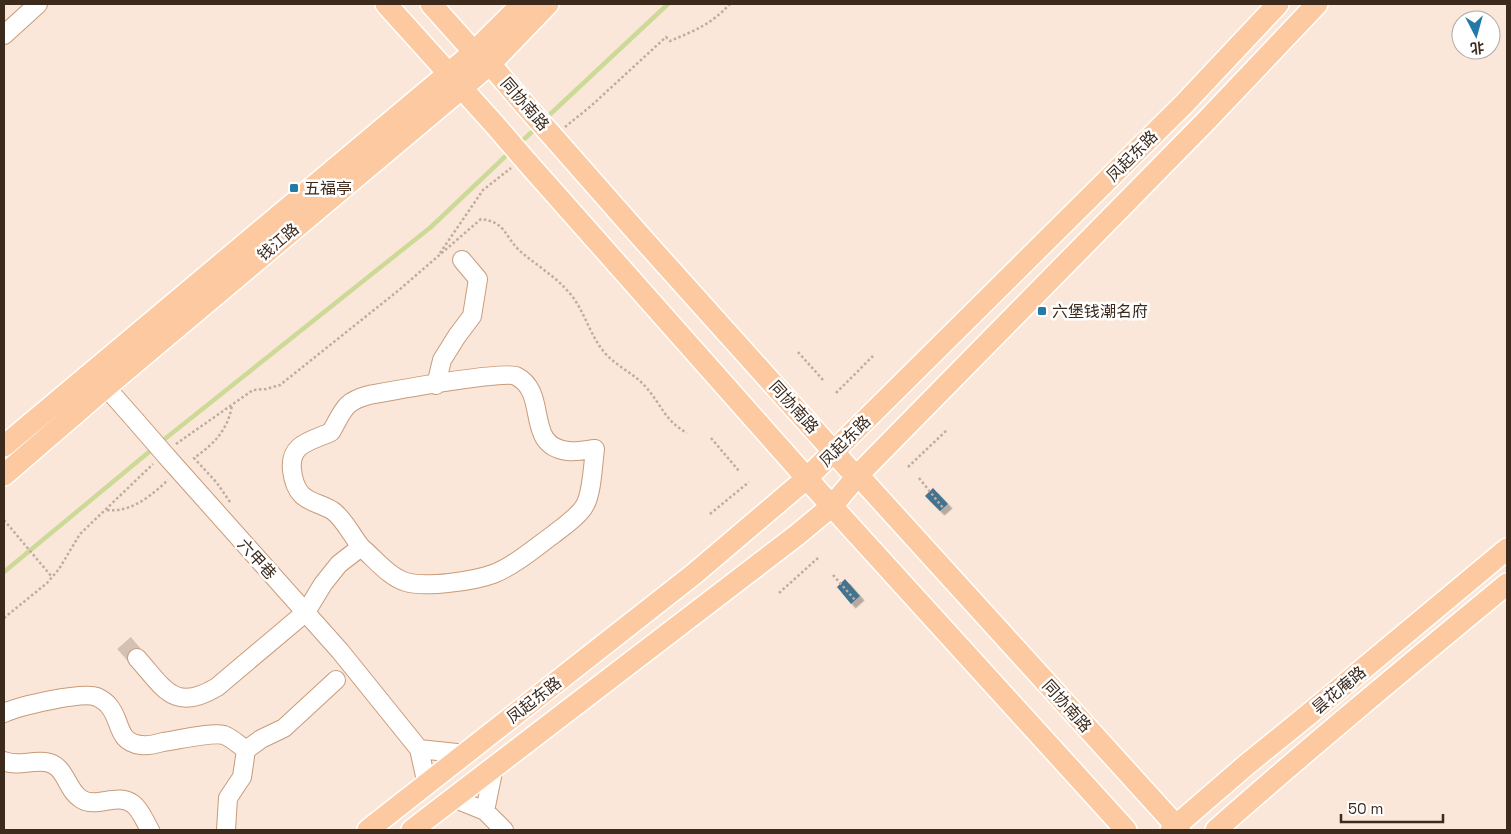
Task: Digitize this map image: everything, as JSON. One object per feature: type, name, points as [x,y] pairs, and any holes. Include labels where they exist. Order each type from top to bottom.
[{"type":"main road","points":[[386,4],[495,125],[520,164],[1126,830]]},
{"type":"main road","name":"同协南路","points":[[431,4],[524,104],[558,134],[642,238],[1176,829]]},
{"type":"main road","name":"钱江路","points":[[482,58],[522,4]]},
{"type":"main road","name":"钱江路","points":[[4,475],[99,379],[296,203],[455,80],[548,4]]},
{"type":"main road","name":"凤起东路","points":[[368,830],[694,574],[807,478],[1185,104],[1278,4]]},
{"type":"main road","name":"凤起东路","points":[[412,830],[797,536],[832,506],[858,475],[1317,4]]},
{"type":"main road","name":"钱江路","points":[[4,446],[99,379]]},
{"type":"main road","name":"昙花庵路","points":[[1176,829],[1244,766],[1507,549]]},
{"type":"main road","name":"昙花庵路","points":[[1216,830],[1411,663],[1507,584]]},
{"type":"street","points":[[4,35],[38,4]]},
{"type":"street","points":[[436,384],[442,360],[472,316],[478,278],[462,260]]},
{"type":"street","points":[[503,374],[515,376],[528,385],[533,396],[540,429],[546,442],[556,448],[570,451],[595,449],[591,482],[585,506],[568,522],[524,556],[493,574],[425,586],[405,582],[392,574],[360,547],[334,511],[310,501],[302,495],[294,483],[291,462],[296,451],[304,442],[331,432],[343,408],[354,399],[503,374]]},
{"type":"street","name":"六甲巷","points":[[99,379],[340,651],[419,749],[427,785]]},
{"type":"street","points":[[136,658],[171,695],[187,698],[202,696],[217,687],[306,612],[323,584],[339,564],[360,547]]},
{"type":"street","points":[[226,830],[228,798],[242,777],[246,750],[261,739],[284,728],[336,680]]},
{"type":"street","points":[[4,712],[16,707],[52,701],[84,696],[97,697],[109,706],[122,735],[131,743],[143,746],[223,735],[246,750]]},
{"type":"street","points":[[419,749],[466,754]]},
{"type":"street","points":[[4,761],[10,764],[45,762],[56,765],[76,795],[84,801],[93,803],[121,800],[133,804],[150,830]]},
{"type":"street","points":[[485,811],[494,767]]},
{"type":"street","points":[[453,798],[485,811],[504,830]]},
{"type":"path","points":[[558,134],[592,106],[666,37],[670,41],[702,29],[720,15],[730,4]]},
{"type":"path","points":[[436,258],[483,190],[520,164]]},
{"type":"path","points":[[798,352],[823,380]]},
{"type":"path","points":[[836,393],[873,356]]},
{"type":"path","points":[[232,404],[231,415],[219,438],[194,458],[217,483],[232,506]]},
{"type":"path","points":[[908,467],[947,430]]},
{"type":"path","points":[[711,438],[739,470]]},
{"type":"path","points":[[919,478],[943,508]]},
{"type":"path","points":[[107,510],[115,511],[130,507],[149,498],[167,480],[173,486]]},
{"type":"path","points":[[710,514],[749,482]]},
{"type":"path","points":[[4,520],[52,577]]},
{"type":"path","points":[[779,593],[818,558]]},
{"type":"path","points":[[833,575],[856,600]]},
{"type":"building","points":[[933,488],[948,504],[940,511],[925,496]]},
{"type":"building","points":[[845,579],[860,596],[851,604],[837,587]]},
{"type":"waterway","points":[[545,119],[668,4]]},
{"type":"waterway","points":[[520,143],[536,128]]},
{"type":"waterway","points":[[161,442],[431,227],[510,152]]},
{"type":"waterway","points":[[4,572],[155,447]]},
{"type":"tunnel","points":[[124,643],[137,658]]},
{"type":"place","name":"五福亭","points":[[294,188]]},
{"type":"place","name":"六堡钱潮名府","points":[[1042,311]]}]
